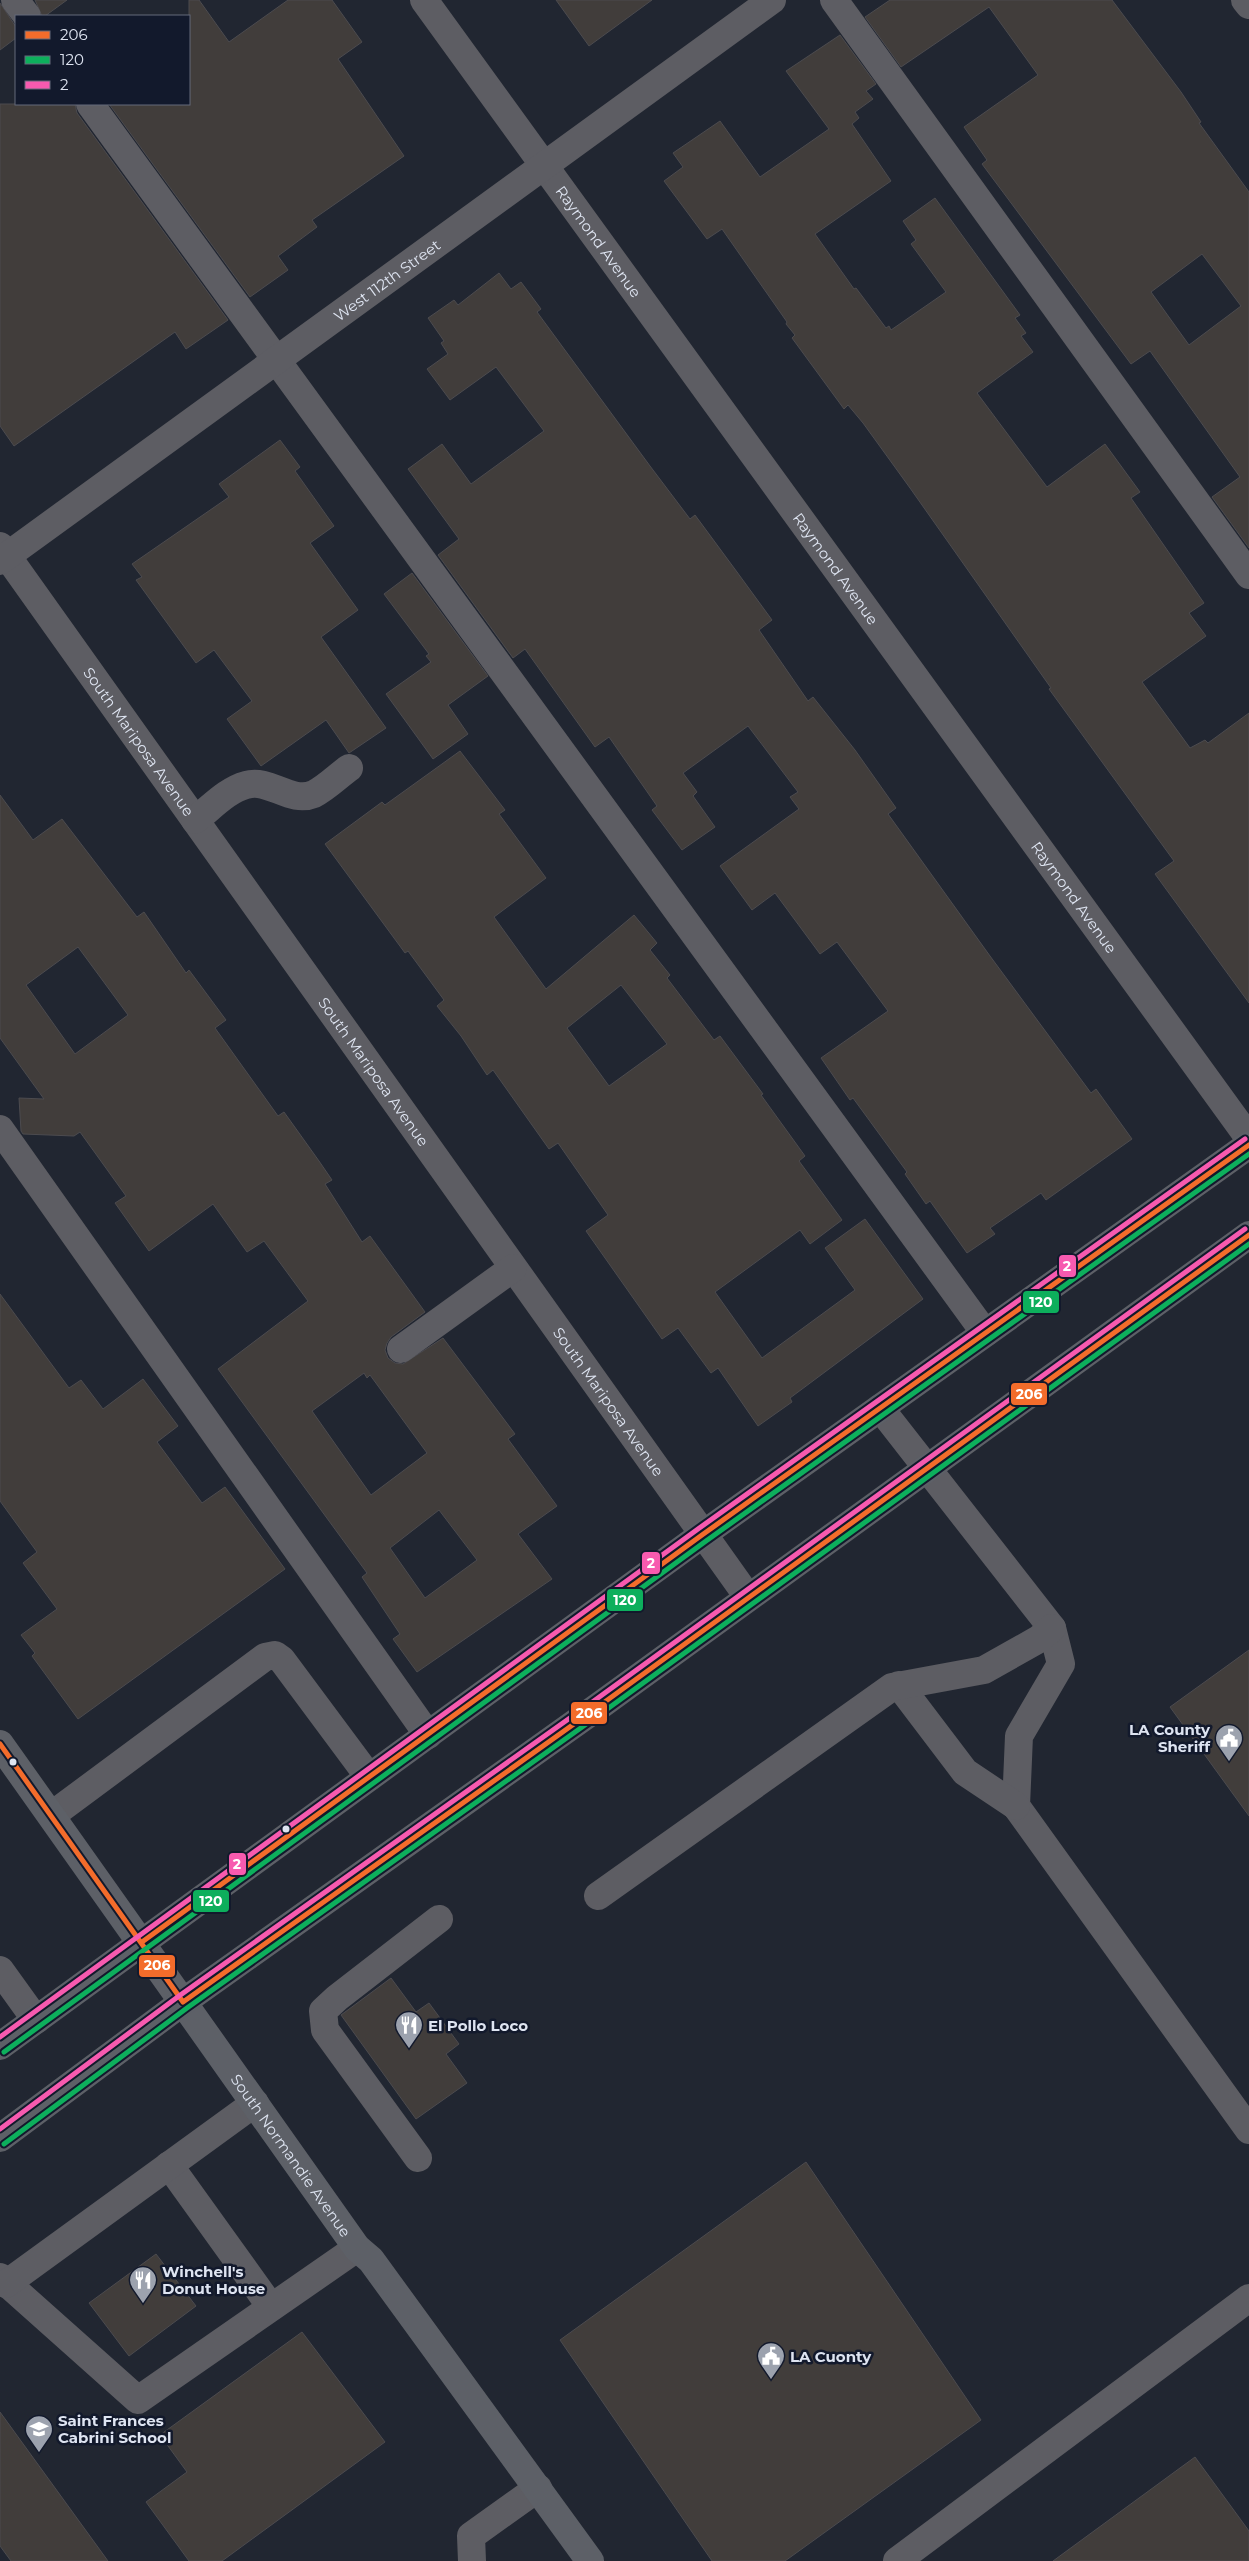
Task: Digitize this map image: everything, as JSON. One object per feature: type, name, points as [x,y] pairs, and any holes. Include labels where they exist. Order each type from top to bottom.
[{"type":"main road","points":[[0,2046],[702,1535],[1249,1145]]},
{"type":"main road","points":[[0,2138],[183,2002],[748,1598],[1249,1235]]},
{"type":"main road","name":"South Normandie Avenue","points":[[4,1758],[52,1815],[358,2248],[371,2260],[590,2561]]},
{"type":"street","points":[[15,0],[25,15]]},
{"type":"street","name":"Raymond Avenue","points":[[424,0],[1249,1138]]},
{"type":"street","name":"West 112th Street","points":[[2,554],[278,360],[772,0]]},
{"type":"street","points":[[834,0],[1249,575]]},
{"type":"street","points":[[1245,0],[1249,5]]},
{"type":"street","points":[[91,105],[985,1333]]},
{"type":"street","name":"South Mariposa Avenue","points":[[2,554],[195,820],[748,1598]]},
{"type":"street","points":[[195,820],[235,789],[248,784],[263,783],[282,792],[299,797],[314,794],[349,768]]},
{"type":"street","points":[[0,1129],[428,1735]]},
{"type":"street","points":[[401,1349],[513,1268]]},
{"type":"street","points":[[880,1408],[1052,1628],[1061,1664],[1019,1736],[1016,1806]]},
{"type":"street","points":[[598,1896],[892,1687],[984,1670],[1039,1640],[1052,1628]]},
{"type":"street","points":[[52,1815],[265,1657],[275,1655],[282,1660],[368,1777]]},
{"type":"street","points":[[899,1685],[965,1772],[1016,1806],[1249,2130]]},
{"type":"street","points":[[418,2158],[325,2030],[323,2011],[439,1919]]},
{"type":"street","points":[[0,1970],[36,2020]]},
{"type":"street","points":[[255,2104],[3,2281],[138,2400],[358,2248]]},
{"type":"street","points":[[169,2166],[271,2307]]},
{"type":"street","points":[[897,2561],[1249,2298]]},
{"type":"street","points":[[472,2561],[471,2536],[538,2488]]},
{"type":"building","points":[[35,0],[67,0],[46,15],[42,15]]},
{"type":"building","points":[[189,0],[199,0],[229,42],[288,0],[332,0],[362,42],[338,59],[404,156],[312,220],[317,227],[278,256],[288,270],[250,297],[110,105],[190,105]]},
{"type":"building","points":[[556,0],[652,0],[589,46]]},
{"type":"building","points":[[890,0],[1112,0],[1181,92],[1201,122],[1199,123],[1249,192],[1249,548],[1212,497],[1240,477],[1150,351],[1131,364],[982,164],[987,160],[964,127],[1038,75],[989,7],[901,67],[865,17]],"holes":[[[1202,254],[1241,306],[1189,345],[1151,292]]]},
{"type":"building","points":[[0,3],[15,26],[15,39],[0,50]]},
{"type":"building","points":[[840,35],[876,84],[866,91],[873,99],[855,112],[859,118],[852,124],[891,181],[815,234],[854,289],[856,288],[886,328],[889,326],[891,330],[946,292],[911,244],[916,240],[903,221],[935,198],[1020,315],[1015,318],[1026,333],[1021,336],[1033,352],[977,393],[1047,487],[1105,444],[1140,492],[1131,498],[1204,603],[1189,613],[1206,636],[1142,682],[1190,748],[1205,740],[1208,743],[1249,713],[1249,1003],[1155,874],[1174,861],[1049,689],[1051,688],[910,488],[863,423],[848,405],[844,409],[792,338],[795,335],[786,324],[787,322],[722,229],[707,239],[664,181],[683,167],[673,153],[720,121],[760,177],[829,129],[786,71]]},
{"type":"building","points":[[0,104],[75,105],[77,113],[228,320],[186,349],[175,332],[14,446],[0,426]]},
{"type":"building","points":[[499,273],[511,289],[521,282],[541,309],[537,312],[650,466],[690,519],[695,515],[737,572],[772,620],[759,630],[808,701],[813,697],[855,750],[896,808],[888,814],[1091,1093],[1096,1089],[1132,1139],[1046,1200],[1041,1193],[990,1228],[995,1234],[967,1253],[930,1201],[926,1204],[905,1174],[907,1172],[853,1098],[850,1100],[821,1058],[888,1011],[837,942],[820,954],[775,893],[752,910],[720,866],[799,809],[790,797],[798,792],[748,726],[683,773],[697,792],[693,796],[715,827],[682,850],[652,810],[657,806],[609,737],[595,747],[525,649],[513,658],[438,555],[459,539],[408,469],[442,444],[471,484],[544,431],[496,367],[450,400],[427,369],[448,354],[441,343],[444,341],[428,318],[454,300],[458,305]]},
{"type":"building","points":[[280,440],[300,467],[295,471],[334,526],[310,543],[358,610],[321,637],[386,728],[349,753],[326,720],[261,766],[227,719],[252,701],[214,650],[196,663],[136,580],[142,577],[132,564],[229,497],[219,484]]},
{"type":"building","points":[[412,573],[488,676],[448,705],[468,734],[433,759],[386,694],[431,662],[426,656],[429,654],[384,594]]},
{"type":"building","points":[[460,751],[505,810],[499,814],[546,878],[494,917],[546,989],[634,915],[657,943],[650,950],[670,975],[667,978],[714,1040],[720,1036],[763,1094],[761,1095],[805,1156],[799,1161],[842,1220],[810,1244],[800,1230],[715,1292],[762,1358],[855,1290],[825,1248],[865,1219],[923,1299],[790,1398],[792,1402],[758,1426],[718,1368],[711,1373],[678,1328],[662,1339],[586,1231],[608,1215],[558,1143],[549,1149],[493,1070],[487,1075],[461,1036],[437,1006],[444,1000],[408,951],[405,953],[325,844],[382,802],[385,805]],"holes":[[[621,985],[667,1044],[609,1086],[567,1028]]]},
{"type":"building","points":[[0,795],[33,840],[62,819],[137,917],[144,912],[186,973],[189,970],[226,1020],[215,1028],[278,1116],[284,1112],[319,1161],[332,1180],[325,1184],[362,1242],[370,1236],[425,1312],[391,1337],[385,1350],[388,1358],[395,1363],[403,1364],[443,1338],[515,1434],[508,1439],[557,1506],[518,1534],[552,1579],[417,1672],[393,1639],[400,1634],[362,1577],[367,1573],[218,1369],[308,1301],[264,1241],[247,1252],[213,1204],[149,1251],[115,1203],[126,1196],[80,1132],[74,1136],[23,1134],[21,1131],[19,1098],[44,1099],[0,1038]],"holes":[[[78,947],[128,1015],[75,1054],[26,985]],[[364,1373],[367,1378],[370,1375],[427,1453],[371,1495],[312,1411]],[[439,1510],[477,1560],[425,1598],[390,1548]]]},
{"type":"building","points":[[0,1294],[69,1388],[81,1380],[103,1409],[143,1379],[178,1426],[157,1442],[202,1503],[225,1487],[285,1569],[78,1719],[32,1656],[35,1653],[21,1635],[57,1609],[23,1563],[37,1552],[0,1501]]},
{"type":"building","name":"LA County Sheriff","points":[[1249,1650],[1249,1816],[1170,1707]]},
{"type":"building","name":"El Pollo Loco","points":[[391,1978],[416,2012],[429,2003],[459,2044],[446,2054],[467,2083],[416,2119],[341,2015]]},
{"type":"building","name":"LA Cuonty","points":[[806,2162],[981,2420],[785,2561],[712,2561],[560,2340]]},
{"type":"building","name":"Winchell's Donut House","points":[[156,2254],[196,2306],[129,2356],[89,2303]]},
{"type":"building","points":[[302,2332],[385,2442],[222,2561],[189,2561],[146,2502],[187,2472],[160,2435]]},
{"type":"building","points":[[0,2412],[108,2561],[11,2561],[0,2546]]},
{"type":"building","points":[[1195,2457],[1249,2531],[1249,2561],[1053,2561]]},
{"type":"transit line","name":"2","points":[[0,2037],[698,1529],[1245,1139]]},
{"type":"transit line","name":"206","points":[[142,1942],[702,1535],[1249,1145]]},
{"type":"transit line","name":"120","points":[[4,2052],[706,1541],[1249,1154]]},
{"type":"transit line","name":"2","points":[[0,2129],[179,1996],[591,1703],[1245,1229]]},
{"type":"transit line","name":"206","points":[[0,1744],[183,2002],[595,1709],[1249,1235]]},
{"type":"transit line","name":"120","points":[[4,2144],[187,2008],[599,1715],[1249,1244]]},
{"type":"place","name":"LA County Sheriff","points":[[1229,1762]]},
{"type":"place","name":"El Pollo Loco","points":[[409,2049]]},
{"type":"place","name":"Winchell's Donut House","points":[[143,2304]]},
{"type":"place","name":"LA Cuonty","points":[[771,2380]]},
{"type":"place","name":"Saint Frances Cabrini School","points":[[39,2453]]}]
